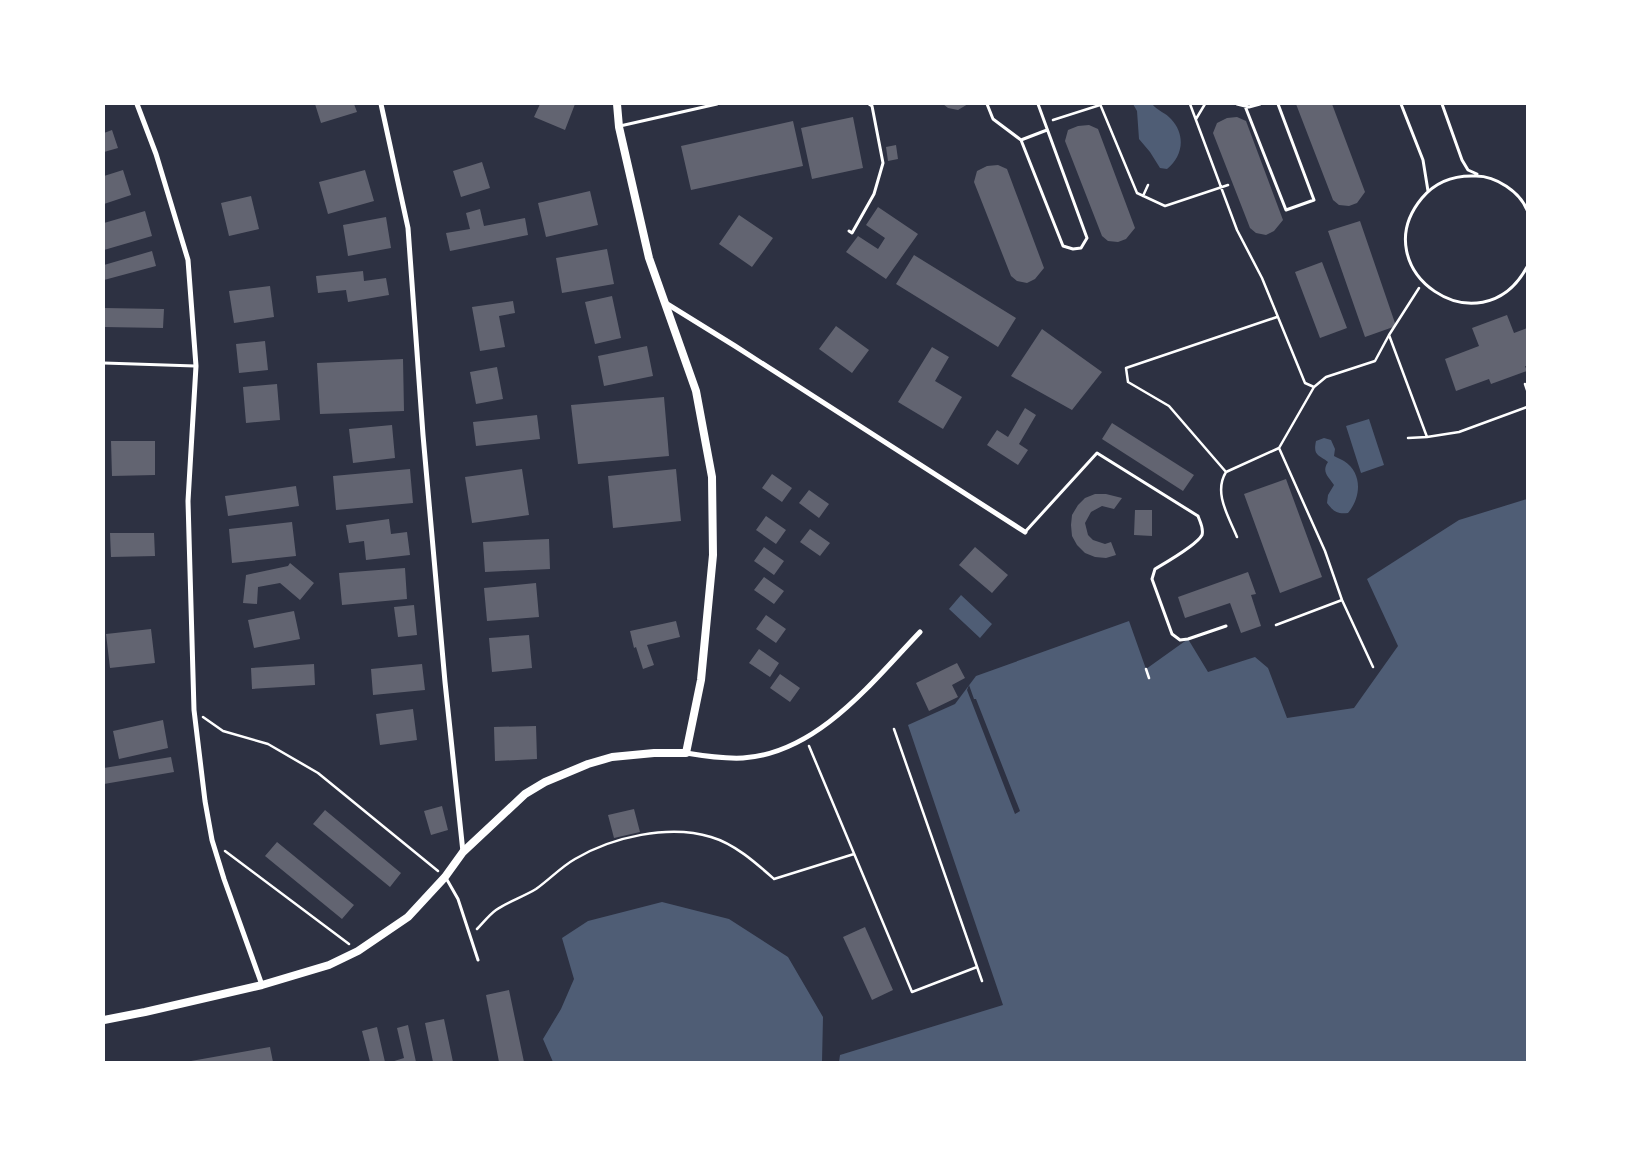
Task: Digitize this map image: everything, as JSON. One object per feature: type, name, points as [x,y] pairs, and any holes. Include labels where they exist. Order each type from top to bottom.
[{"type":"street","points":[[137,104],[156,154],[188,260],[196,366],[188,501],[194,710],[205,801],[212,840],[224,879],[262,985]]},
{"type":"street","points":[[381,104],[408,228],[441,633],[463,852]]},
{"type":"street","points":[[617,104],[619,127],[649,258],[696,391],[712,477],[712,565],[701,680],[686,753]]},
{"type":"street","points":[[664,301],[1024,532]]},
{"type":"street","points":[[104,1020],[262,985],[329,965],[358,951],[408,917],[445,877],[463,852],[525,794],[566,772],[612,757],[654,753],[686,753],[713,757],[743,758],[766,754],[790,746],[813,734],[855,701],[920,632]]},
{"type":"lane","points":[[619,127],[717,104]]},
{"type":"lane","points":[[849,231],[852,233],[874,194],[883,163],[872,106],[869,104]]},
{"type":"lane","points":[[987,104],[993,119],[1020,140],[1063,246],[1073,249],[1081,248],[1087,238],[1038,104]]},
{"type":"lane","points":[[1237,104],[1245,106],[1260,104]]},
{"type":"lane","points":[[1245,106],[1286,210],[1314,200],[1278,104]]},
{"type":"lane","points":[[1401,104],[1423,160],[1428,191]]},
{"type":"lane","points":[[1442,104],[1462,160],[1468,170],[1480,176],[1498,181],[1514,192],[1527,210]]},
{"type":"lane","points":[[1020,140],[1047,130]]},
{"type":"lane","points":[[1480,176],[1466,175],[1439,183],[1428,191],[1415,207],[1407,226],[1406,246],[1411,265],[1422,282],[1437,294],[1454,301],[1473,303],[1492,300],[1508,291],[1522,277],[1527,267]]},
{"type":"lane","points":[[104,363],[196,366]]},
{"type":"lane","points":[[1024,532],[1097,453],[1198,516],[1202,526],[1202,534],[1195,543],[1154,570],[1152,579],[1172,634],[1180,640],[1188,639],[1226,626]]},
{"type":"lane","points":[[445,877],[458,899],[478,960]]},
{"type":"path","points":[[1045,123],[1100,104],[1136,193],[1165,206],[1228,185]]},
{"type":"path","points":[[1190,104],[1237,230],[1262,278],[1304,383],[1314,387]]},
{"type":"path","points":[[1196,119],[1205,104]]},
{"type":"path","points":[[1143,196],[1148,185]]},
{"type":"path","points":[[1237,537],[1222,501],[1220,491],[1221,480],[1226,472],[1279,448],[1314,387],[1326,377],[1375,361],[1389,334],[1422,282]]},
{"type":"path","points":[[1226,472],[1169,406],[1128,382],[1126,368],[1278,317]]},
{"type":"path","points":[[1389,334],[1427,437]]},
{"type":"path","points":[[1525,384],[1527,390]]},
{"type":"path","points":[[1408,438],[1459,432],[1527,406]]},
{"type":"path","points":[[1279,448],[1322,543],[1342,600],[1373,667]]},
{"type":"path","points":[[1276,625],[1342,600]]},
{"type":"path","points":[[1146,669],[1149,678]]},
{"type":"path","points":[[194,710],[223,731],[268,744],[318,773],[445,877]]},
{"type":"path","points":[[894,729],[982,981]]},
{"type":"path","points":[[805,738],[912,992],[977,967]]},
{"type":"path","points":[[470,937],[496,910],[530,893],[574,860],[601,845],[636,836],[690,833],[712,837],[732,847],[774,879],[854,854]]},
{"type":"path","points":[[212,840],[358,951]]},
{"type":"water","points":[[1133,104],[1152,104],[1176,125],[1181,138],[1181,145],[1176,158],[1167,169],[1160,168],[1139,139],[1137,111]]},
{"type":"water","points":[[1369,419],[1384,465],[1361,473],[1346,426]]},
{"type":"water","points":[[1324,438],[1331,440],[1335,449],[1334,456],[1350,466],[1357,479],[1356,500],[1348,513],[1336,512],[1327,503],[1328,495],[1334,485],[1325,469],[1328,462],[1317,454],[1315,449],[1316,441]]},
{"type":"water","points":[[1527,499],[1527,1062],[839,1062],[840,1055],[1003,1005],[908,725],[955,704],[976,676],[1129,621],[1146,669],[1188,639],[1208,672],[1255,657],[1268,668],[1287,718],[1354,708],[1398,646],[1367,579],[1459,520]]},
{"type":"water","points":[[961,595],[992,624],[980,638],[949,609]]},
{"type":"water","points":[[662,902],[729,919],[788,957],[823,1017],[822,1062],[553,1062],[543,1039],[561,1009],[574,979],[562,938],[588,921]]},
{"type":"pier","points":[[969,685],[1020,811],[1015,814],[967,690]]},
{"type":"building","points":[[315,104],[354,104],[357,112],[321,123]]},
{"type":"building","points":[[540,104],[575,104],[565,130],[534,117]]},
{"type":"building","points":[[943,104],[968,104],[958,110],[948,108]]},
{"type":"building","points":[[1296,104],[1332,104],[1365,192],[1357,203],[1349,206],[1339,205],[1333,200]]},
{"type":"building","points":[[853,117],[863,168],[812,179],[801,128]]},
{"type":"building","points":[[1237,117],[1246,121],[1283,220],[1274,231],[1266,235],[1256,233],[1250,228],[1213,133],[1217,123],[1227,118]]},
{"type":"building","points":[[793,121],[803,166],[691,190],[681,146]]},
{"type":"building","points":[[1089,125],[1098,129],[1135,228],[1126,239],[1118,242],[1108,241],[1102,236],[1065,141],[1068,130],[1078,126]]},
{"type":"building","points":[[112,130],[118,148],[104,152],[104,133]]},
{"type":"building","points":[[896,145],[898,159],[888,161],[886,147]]},
{"type":"building","points":[[482,162],[490,188],[461,197],[453,171]]},
{"type":"building","points":[[998,165],[1007,169],[1044,268],[1035,279],[1027,283],[1017,281],[1011,276],[974,182],[977,171],[987,166]]},
{"type":"building","points":[[123,170],[131,195],[104,204],[104,176]]},
{"type":"building","points":[[365,170],[374,201],[328,214],[319,182]]},
{"type":"building","points":[[590,191],[598,225],[546,237],[538,203]]},
{"type":"building","points":[[251,196],[259,229],[229,236],[221,203]]},
{"type":"building","points":[[878,207],[918,234],[886,279],[846,252],[858,236],[878,249],[885,238],[866,225]]},
{"type":"building","points":[[480,209],[484,226],[525,218],[528,235],[450,251],[446,233],[470,229],[466,213]]},
{"type":"building","points":[[145,211],[152,236],[104,250],[104,223]]},
{"type":"building","points":[[739,215],[773,238],[752,267],[719,244]]},
{"type":"building","points":[[386,217],[391,248],[348,256],[343,225]]},
{"type":"building","points":[[1360,221],[1396,326],[1365,337],[1328,231]]},
{"type":"building","points":[[607,249],[614,284],[562,293],[556,258]]},
{"type":"building","points":[[152,251],[156,266],[104,280],[104,265]]},
{"type":"building","points":[[914,255],[1016,318],[998,347],[896,284]]},
{"type":"building","points":[[1322,262],[1347,328],[1320,338],[1295,272]]},
{"type":"building","points":[[363,271],[364,281],[386,278],[389,295],[348,302],[346,290],[318,293],[316,276]]},
{"type":"building","points":[[270,286],[274,317],[234,323],[229,291]]},
{"type":"building","points":[[612,296],[621,338],[595,344],[585,302]]},
{"type":"building","points":[[513,301],[515,313],[499,316],[505,347],[480,351],[472,307]]},
{"type":"building","points":[[104,308],[164,309],[163,328],[104,327]]},
{"type":"building","points":[[1507,315],[1514,333],[1527,328],[1527,366],[1525,366],[1527,371],[1491,384],[1489,379],[1456,391],[1445,359],[1479,346],[1472,328]]},
{"type":"building","points":[[836,326],[869,350],[852,373],[819,349]]},
{"type":"building","points":[[1042,329],[1102,372],[1072,410],[1011,376]]},
{"type":"building","points":[[265,341],[268,370],[239,373],[236,344]]},
{"type":"building","points":[[647,346],[653,376],[604,386],[598,356]]},
{"type":"building","points":[[932,347],[949,357],[935,381],[962,397],[943,429],[898,402]]},
{"type":"building","points":[[403,359],[404,411],[320,414],[317,363]]},
{"type":"building","points":[[497,367],[503,399],[476,404],[470,372]]},
{"type":"building","points":[[277,384],[280,420],[246,423],[243,387]]},
{"type":"building","points":[[664,397],[669,456],[578,464],[571,405]]},
{"type":"building","points":[[1025,408],[1036,415],[1019,444],[1028,450],[1018,465],[987,445],[997,430],[1008,437]]},
{"type":"building","points":[[537,415],[540,439],[476,446],[473,422]]},
{"type":"building","points":[[1112,423],[1194,475],[1183,491],[1102,439]]},
{"type":"building","points":[[392,425],[395,458],[353,463],[349,429]]},
{"type":"building","points":[[111,441],[155,441],[155,475],[112,476]]},
{"type":"building","points":[[410,469],[413,503],[336,510],[333,476]]},
{"type":"building","points":[[522,469],[529,515],[472,523],[465,477]]},
{"type":"building","points":[[676,469],[681,521],[613,528],[608,476]]},
{"type":"building","points":[[772,474],[792,488],[782,502],[762,488]]},
{"type":"building","points":[[1286,479],[1322,577],[1280,593],[1244,494]]},
{"type":"building","points":[[296,486],[299,506],[228,516],[225,496]]},
{"type":"building","points":[[809,490],[829,504],[819,518],[799,503]]},
{"type":"building","points":[[1095,494],[1106,494],[1122,498],[1114,509],[1102,506],[1091,512],[1085,523],[1088,535],[1093,540],[1105,544],[1111,542],[1116,555],[1106,558],[1095,557],[1085,553],[1072,536],[1072,515],[1085,498]]},
{"type":"building","points":[[1135,510],[1152,510],[1152,536],[1134,535]]},
{"type":"building","points":[[766,516],[786,530],[776,544],[756,530]]},
{"type":"building","points":[[389,519],[391,534],[407,532],[410,555],[366,560],[364,541],[349,543],[346,525]]},
{"type":"building","points":[[292,522],[296,556],[232,563],[229,529]]},
{"type":"building","points":[[810,529],[830,543],[820,556],[800,542]]},
{"type":"building","points":[[110,533],[154,533],[155,556],[111,557]]},
{"type":"building","points":[[549,539],[550,569],[485,572],[483,542]]},
{"type":"building","points":[[764,547],[784,561],[774,575],[754,561]]},
{"type":"building","points":[[975,547],[1008,575],[992,593],[959,565]]},
{"type":"building","points":[[290,563],[314,583],[300,600],[280,583],[258,587],[257,604],[243,603],[246,575],[288,566]]},
{"type":"building","points":[[405,568],[407,599],[342,605],[339,573]]},
{"type":"building","points":[[1248,572],[1256,594],[1251,595],[1261,626],[1241,633],[1230,603],[1185,618],[1178,597]]},
{"type":"building","points":[[764,577],[784,591],[774,604],[754,590]]},
{"type":"building","points":[[536,583],[539,617],[487,621],[484,588]]},
{"type":"building","points":[[414,605],[417,635],[398,637],[394,607]]},
{"type":"building","points":[[294,611],[300,639],[254,648],[248,620]]},
{"type":"building","points":[[766,615],[786,629],[776,643],[756,629]]},
{"type":"building","points":[[676,621],[680,637],[647,645],[654,665],[643,669],[636,647],[634,648],[630,631]]},
{"type":"building","points":[[151,629],[155,663],[110,668],[106,634]]},
{"type":"building","points":[[529,635],[532,668],[492,672],[489,638]]},
{"type":"building","points":[[759,649],[779,663],[770,677],[749,663]]},
{"type":"building","points":[[957,663],[965,678],[952,685],[958,697],[929,711],[916,683]]},
{"type":"building","points":[[314,664],[315,685],[252,689],[251,668]]},
{"type":"building","points":[[422,664],[425,690],[373,695],[371,669]]},
{"type":"building","points":[[780,674],[800,688],[790,702],[770,688]]},
{"type":"building","points":[[413,709],[417,740],[380,745],[376,714]]},
{"type":"building","points":[[163,720],[168,748],[119,759],[113,731]]},
{"type":"building","points":[[536,726],[537,759],[495,761],[494,727]]},
{"type":"building","points":[[171,757],[174,772],[104,784],[104,768]]},
{"type":"building","points":[[442,806],[448,830],[431,835],[424,811]]},
{"type":"building","points":[[634,809],[640,832],[614,838],[608,815]]},
{"type":"building","points":[[325,810],[401,873],[390,887],[313,824]]},
{"type":"building","points":[[277,842],[354,905],[342,919],[265,856]]},
{"type":"building","points":[[865,927],[893,990],[872,1000],[843,937]]},
{"type":"building","points":[[509,990],[524,1062],[499,1062],[486,995]]},
{"type":"building","points":[[444,1019],[453,1062],[433,1062],[425,1023]]},
{"type":"building","points":[[408,1025],[416,1062],[391,1062],[404,1058],[397,1028]]},
{"type":"building","points":[[377,1027],[385,1062],[370,1062],[362,1031]]},
{"type":"building","points":[[270,1047],[273,1062],[191,1062],[191,1061]]}]
